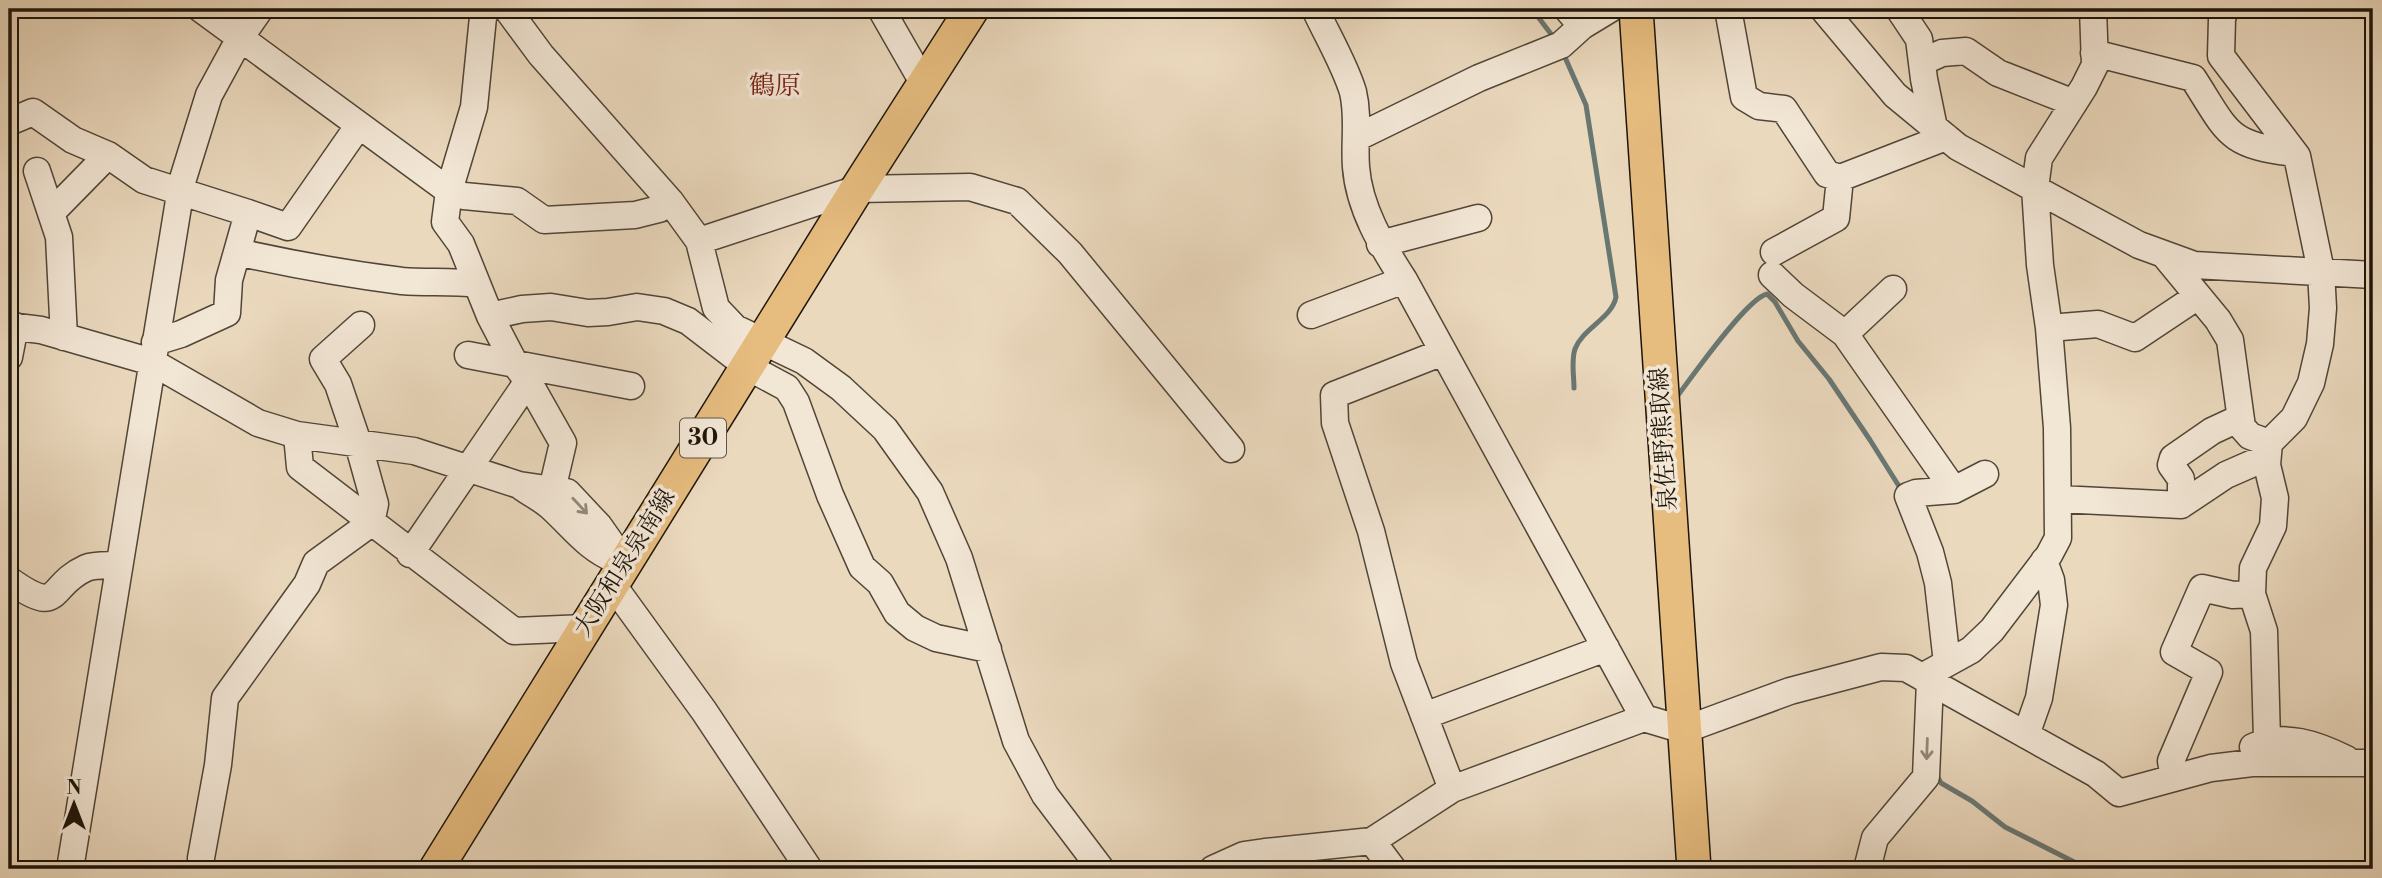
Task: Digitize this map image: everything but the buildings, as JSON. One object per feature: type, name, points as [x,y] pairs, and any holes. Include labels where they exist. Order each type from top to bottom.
[{"type":"main road","name":"大阪和泉泉南線","points":[[436,869],[857,189],[972,9]]},
{"type":"main road","name":"泉佐野熊取線","points":[[1636,9],[1694,869]]},
{"type":"street","points":[[201,9],[449,191],[464,196],[517,201],[544,220],[635,215],[659,209],[670,201]]},
{"type":"street","points":[[70,869],[180,192],[209,95],[240,38],[260,9]]},
{"type":"street","points":[[487,9],[483,17],[474,107],[449,191],[445,222],[461,244],[490,316],[564,443],[552,490]]},
{"type":"street","points":[[508,9],[541,55],[670,201],[699,241],[716,308],[787,388],[796,402],[830,495],[862,567],[880,583],[897,613],[915,628],[936,638],[988,649]]},
{"type":"street","points":[[881,9],[923,84]]},
{"type":"street","points":[[1314,9],[1352,90],[1356,111],[1358,184],[1380,244],[1404,279],[1644,718]]},
{"type":"street","points":[[1356,138],[1479,78],[1561,45],[1575,17],[1610,9]]},
{"type":"street","points":[[1728,9],[1744,97],[1759,106],[1784,108],[1827,174],[1840,178],[1940,132]]},
{"type":"street","points":[[1823,9],[1895,95],[1958,147],[2139,245],[2193,265],[2373,275]]},
{"type":"street","points":[[1899,9],[1919,39],[1922,62],[1940,132]]},
{"type":"street","points":[[1933,674],[1971,650],[1992,630],[2058,538],[2057,428],[2035,188],[2039,158],[2095,65],[2093,9]]},
{"type":"street","points":[[2059,499],[2181,505],[2268,450],[2294,418],[2311,383],[2320,344],[2321,271],[2294,153],[2221,56],[2222,19],[2225,9]]},
{"type":"street","points":[[2193,78],[2221,45]]},
{"type":"street","points":[[1922,62],[1942,53],[1966,51],[1998,73],[2074,103]]},
{"type":"street","points":[[2094,53],[2193,78],[2228,133],[2246,144],[2262,149],[2294,153]]},
{"type":"street","points":[[9,122],[33,112],[73,140],[107,155],[144,180],[288,227],[359,125]]},
{"type":"street","points":[[51,213],[107,155]]},
{"type":"street","points":[[37,171],[59,237],[64,337]]},
{"type":"street","points":[[1840,178],[1836,218],[1773,264],[1793,295],[1845,334],[1954,490]]},
{"type":"street","points":[[699,241],[857,189],[970,187],[1017,201],[1070,253],[1231,449]]},
{"type":"street","points":[[153,352],[181,334],[227,313],[229,280],[248,213]]},
{"type":"street","points":[[1380,244],[1478,218]]},
{"type":"street","points":[[237,252],[300,266],[404,281],[477,284]]},
{"type":"street","points":[[2166,257],[2218,320],[2230,340],[2242,428],[2268,450]]},
{"type":"street","points":[[1311,315],[1404,279]]},
{"type":"street","points":[[1845,334],[1894,289]]},
{"type":"street","points":[[2049,328],[2098,324],[2135,338],[2198,296]]},
{"type":"street","points":[[490,316],[522,309],[551,307],[588,313],[637,307],[664,311],[755,354],[804,361],[841,388],[885,429],[930,492],[959,558],[1016,741],[1045,795],[1101,869]]},
{"type":"street","points":[[201,869],[218,765],[225,698],[307,584],[316,562],[371,523],[374,504],[358,443],[338,384],[323,359],[361,325]]},
{"type":"street","points":[[9,357],[12,326],[153,352],[258,423],[297,435],[414,450],[519,485],[567,492],[599,526],[619,574]]},
{"type":"street","points":[[1443,352],[1334,395],[1335,423],[1371,531],[1404,663],[1452,789]]},
{"type":"street","points":[[468,355],[521,373],[631,386]]},
{"type":"street","points":[[410,554],[469,468],[521,373]]},
{"type":"street","points":[[2181,505],[2181,479],[2171,465],[2173,458],[2212,431],[2240,418]]},
{"type":"street","points":[[297,435],[300,467],[410,554],[514,631],[585,628]]},
{"type":"street","points":[[2267,740],[2264,631],[2252,594],[2253,568],[2273,526],[2276,498],[2266,466],[2268,450]]},
{"type":"street","points":[[1867,869],[1875,838],[1926,777],[1938,583],[1930,552],[1908,496],[1954,490],[1985,474]]},
{"type":"street","points":[[519,485],[552,508],[576,534],[605,555],[808,869]]},
{"type":"street","points":[[2026,735],[2039,698],[2054,605],[2051,580],[2044,561]]},
{"type":"street","points":[[9,580],[30,595],[44,598],[53,596],[78,573],[89,567],[119,565]]},
{"type":"street","points":[[2174,778],[2171,761],[2209,673],[2174,652],[2202,588],[2233,595],[2252,594]]},
{"type":"street","points":[[1424,716],[1606,648]]},
{"type":"street","points":[[1213,869],[1244,855],[1372,841],[1452,789],[1644,718],[1684,730],[1790,691],[1881,667],[1906,668],[1933,674],[2026,735],[2096,774],[2119,793],[2211,768],[2252,763],[2363,763]]},
{"type":"street","points":[[2211,768],[2267,740],[2317,745],[2363,763]]},
{"type":"street","points":[[1372,841],[1393,869]]},
{"type":"waterway","points":[[1532,9],[1551,34]]},
{"type":"waterway","points":[[1564,55],[1586,105],[1616,297],[1609,311],[1584,335],[1575,349],[1574,388]]},
{"type":"waterway","points":[[1676,398],[1733,323],[1746,309],[1767,294],[1775,302],[1798,341],[1829,379],[1902,491]]},
{"type":"waterway","points":[[1936,774],[1941,783],[1972,801],[2005,827],[2088,869]]},
{"type":"district","name":"鶴原","points":[[775,86]]}]
